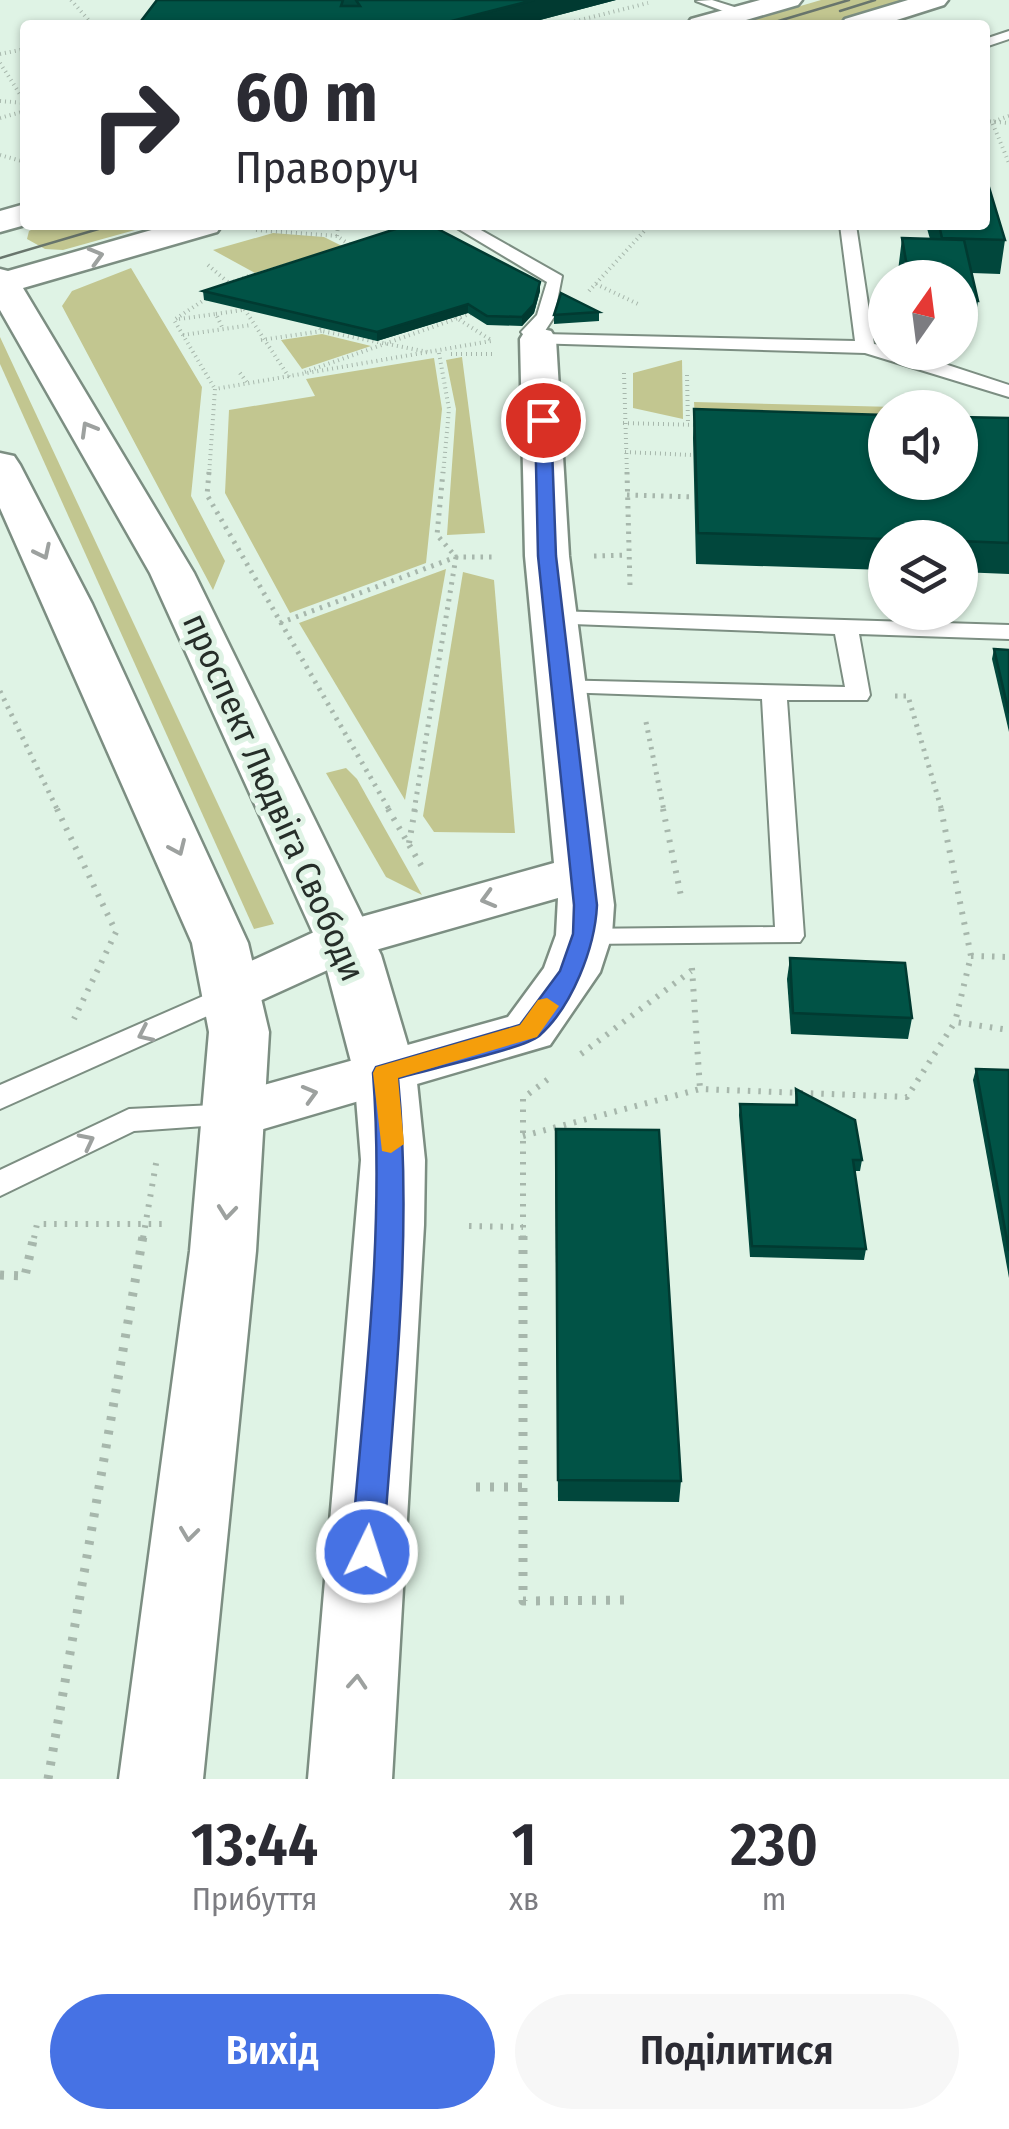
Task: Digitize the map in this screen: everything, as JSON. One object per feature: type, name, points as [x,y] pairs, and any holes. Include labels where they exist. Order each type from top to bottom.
[{"type":"main road","points":[[691,16],[742,14],[789,0]]},
{"type":"main road","points":[[881,20],[935,0]]},
{"type":"main road","points":[[1,282],[187,230]]},
{"type":"main road","name":"проспект Людвіга Свободи","points":[[1,282],[172,574],[345,940],[385,1073],[393,1160],[392,1224],[350,1779]]},
{"type":"main road","points":[[236,1114],[529,1031],[572,972],[584,934],[582,873],[554,618],[538,339]]},
{"type":"main road","points":[[0,465],[69,604],[213,926],[234,993],[239,1032],[236,1114],[160,1779]]},
{"type":"main road","points":[[234,993],[345,940],[582,873]]},
{"type":"lane","points":[[691,16],[705,1],[742,14]]},
{"type":"lane","points":[[469,230],[556,280],[545,316],[530,332],[538,339],[868,348]]},
{"type":"lane","points":[[849,230],[865,347]]},
{"type":"lane","points":[[669,319],[717,344]]},
{"type":"lane","points":[[943,370],[1009,391]]},
{"type":"lane","points":[[554,618],[1009,632]]},
{"type":"lane","points":[[562,685],[858,695],[846,628]]},
{"type":"lane","points":[[584,934],[790,936],[774,692]]},
{"type":"lane","points":[[0,1098],[234,993]]},
{"type":"lane","points":[[0,1184],[128,1120],[236,1114]]},
{"type":"path","points":[[71,0],[89,20]]},
{"type":"path","points":[[580,20],[648,3]]},
{"type":"path","points":[[0,62],[20,94]]},
{"type":"path","points":[[992,122],[1009,116]]},
{"type":"path","points":[[992,122],[1009,123]]},
{"type":"path","points":[[992,122],[1009,163]]},
{"type":"path","points":[[256,230],[336,236],[358,250]]},
{"type":"path","points":[[336,236],[337,230]]},
{"type":"path","points":[[585,294],[645,230]]},
{"type":"path","points":[[333,251],[368,240]]},
{"type":"path","points":[[174,320],[232,282],[262,272]]},
{"type":"path","points":[[232,282],[244,314],[287,378]]},
{"type":"path","points":[[596,284],[669,319]]},
{"type":"path","points":[[287,378],[493,305]]},
{"type":"path","points":[[174,320],[264,311]]},
{"type":"path","points":[[216,314],[223,329]]},
{"type":"path","points":[[311,315],[322,331]]},
{"type":"path","points":[[455,318],[492,341]]},
{"type":"path","points":[[174,320],[215,389],[207,496],[429,878]]},
{"type":"path","points":[[183,335],[251,325]]},
{"type":"path","points":[[261,340],[322,331],[439,353]]},
{"type":"path","points":[[215,389],[439,353]]},
{"type":"path","points":[[439,353],[449,409],[436,534],[456,557]]},
{"type":"path","points":[[687,359],[688,424]]},
{"type":"path","points":[[240,373],[248,384]]},
{"type":"path","points":[[623,423],[708,425]]},
{"type":"path","points":[[625,452],[693,455]]},
{"type":"path","points":[[626,495],[694,498]]},
{"type":"path","points":[[280,623],[456,557]]},
{"type":"path","points":[[409,843],[456,557]]},
{"type":"path","points":[[0,692],[116,932],[73,1022]]},
{"type":"path","points":[[523,1136],[700,1089],[907,1097],[956,1022],[971,956],[938,792],[908,696],[858,695]]},
{"type":"path","points":[[971,956],[1009,957]]},
{"type":"path","points":[[630,1600],[523,1601],[523,1098],[692,970]]},
{"type":"path","points":[[956,1022],[1009,1030]]},
{"type":"path","points":[[48,1779],[157,1158]]},
{"type":"path","points":[[0,1276],[25,1276],[38,1224],[162,1224]]},
{"type":"path","points":[[469,1226],[523,1227]]},
{"type":"path","points":[[476,1487],[523,1487]]},
{"type":"green space","points":[[821,0],[907,0],[841,20],[753,20]]},
{"type":"green space","points":[[135,230],[63,250],[45,249],[27,239],[29,231]]},
{"type":"green space","points":[[273,233],[324,237],[342,246],[255,273],[213,250]]},
{"type":"green space","points":[[131,268],[202,387],[191,496],[225,561],[213,590],[62,306],[72,291]]},
{"type":"green space","points":[[322,334],[371,346],[302,369],[281,340]]},
{"type":"green space","points":[[0,337],[274,924],[254,929],[0,364]]},
{"type":"green space","points":[[462,357],[485,533],[447,535],[456,409],[446,360]]},
{"type":"green space","points":[[434,358],[442,409],[426,563],[290,613],[225,493],[229,410],[315,396],[306,379]]},
{"type":"green space","points":[[682,360],[683,419],[633,408],[633,373]]},
{"type":"green space","points":[[694,402],[868,406],[868,424],[695,419]]},
{"type":"green space","points":[[446,569],[405,800],[299,623]]},
{"type":"green space","points":[[463,572],[494,580],[515,833],[434,832],[423,816]]},
{"type":"green space","points":[[346,768],[357,779],[422,895],[386,877],[326,773]]},
{"type":"building","points":[[157,0],[343,0],[341,6],[360,6],[356,0],[534,0],[456,20],[142,20]]},
{"type":"building","points":[[990,190],[1005,240],[942,238],[940,230],[990,230]]},
{"type":"building","points":[[392,230],[440,230],[540,282],[534,304],[522,317],[487,316],[468,304],[377,332],[203,291]]},
{"type":"building","points":[[902,238],[964,240],[969,260],[906,260]]},
{"type":"building","points":[[561,293],[599,312],[554,315]]},
{"type":"building","points":[[694,409],[868,414],[868,500],[978,500],[978,417],[1009,418],[1009,543],[978,542],[978,520],[868,520],[868,538],[698,533]]},
{"type":"building","points":[[994,649],[1009,650],[1009,713]]},
{"type":"building","points":[[790,958],[905,963],[912,1018],[793,1013]]},
{"type":"building","points":[[976,1069],[1009,1070],[1009,1251]]},
{"type":"building","points":[[796,1089],[855,1120],[862,1160],[853,1160],[866,1249],[752,1246],[740,1104],[797,1105]]},
{"type":"building","points":[[556,1129],[659,1130],[681,1481],[558,1480]]},
{"type":"tram line","points":[[782,20],[849,0]]},
{"type":"tram line","points":[[840,11],[875,0]]},
{"type":"tram line","points":[[0,258],[95,230]]},
{"type":"slow traffic","points":[[391,1144],[385,1073],[529,1031],[547,1006]]},
{"type":"route","points":[[367,1552],[392,1224],[393,1160],[385,1073],[529,1031],[572,972],[584,934],[586,905],[547,556],[543,420]]}]
